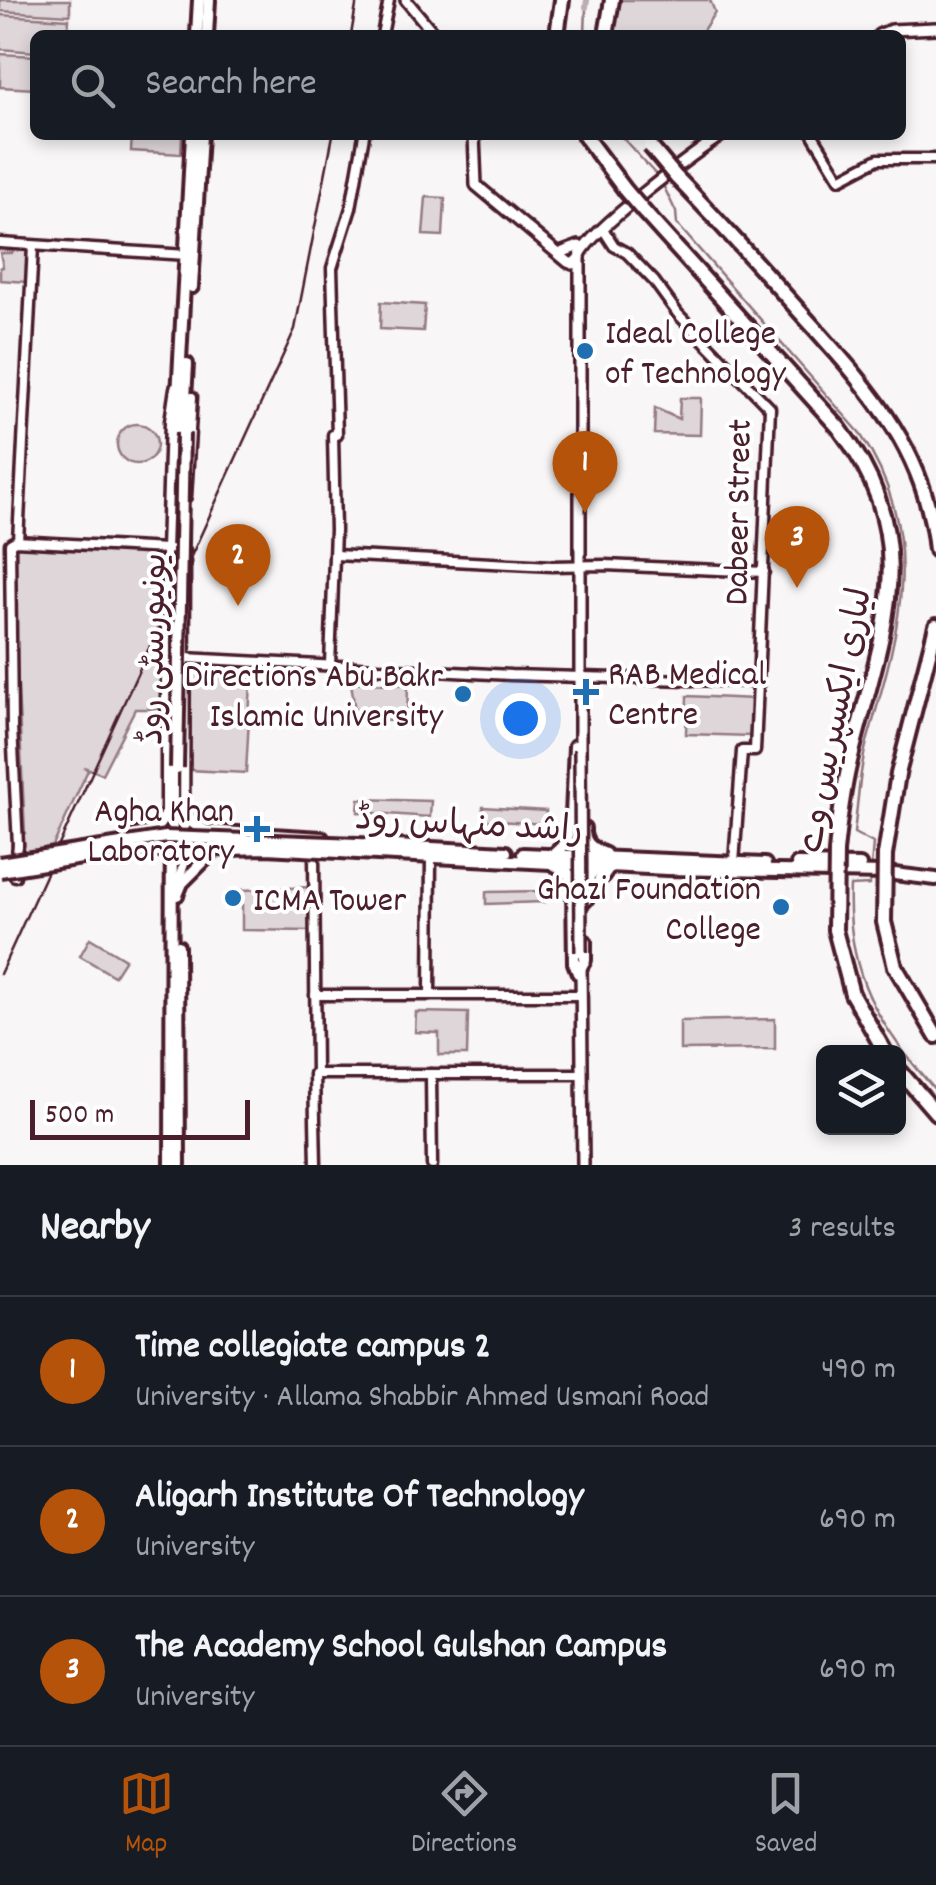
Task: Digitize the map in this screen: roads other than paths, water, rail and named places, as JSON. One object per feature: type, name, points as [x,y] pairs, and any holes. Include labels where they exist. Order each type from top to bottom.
[{"type":"highway","points":[[559,30],[562,0]]},
{"type":"highway","points":[[607,30],[612,0]]},
{"type":"highway","name":"لیاری ایکسپریس وے","points":[[588,140],[644,212],[840,428],[865,468],[882,513],[890,560],[888,616],[845,785],[834,911],[838,948],[852,994],[881,1045]]},
{"type":"highway","points":[[646,140],[877,399],[911,456],[925,492],[936,550]]},
{"type":"highway","points":[[936,626],[898,774],[882,890],[890,953],[902,982],[936,1036]]},
{"type":"highway","points":[[906,1078],[936,1113]]},
{"type":"main road","points":[[197,30],[199,0]]},
{"type":"main road","points":[[207,30],[209,0]]},
{"type":"main road","points":[[410,0],[434,30]]},
{"type":"main road","points":[[906,30],[936,31]]},
{"type":"main road","points":[[906,34],[936,31]]},
{"type":"main road","name":"یونیورسٹی روڈ","points":[[184,371],[192,140]]},
{"type":"main road","name":"یونیورسٹی روڈ","points":[[179,1165],[174,768],[179,433],[201,140]]},
{"type":"main road","points":[[476,140],[479,180],[562,252],[577,260]]},
{"type":"main road","points":[[476,140],[476,185],[566,261],[577,260],[632,203]]},
{"type":"main road","points":[[581,1165],[577,260],[585,246],[706,140]]},
{"type":"main road","points":[[666,174],[715,140]]},
{"type":"main road","points":[[184,371],[192,397]]},
{"type":"main road","points":[[578,747],[571,839],[550,858],[574,885],[574,963],[580,970]]},
{"type":"main road","points":[[578,747],[584,836],[591,848],[613,862],[584,906],[585,960],[578,995],[581,1165]]},
{"type":"main road","name":"یونیورسٹی روڈ","points":[[170,1165],[176,886],[168,813],[174,768]]},
{"type":"main road","points":[[185,812],[190,822],[206,830]]},
{"type":"main road","points":[[152,832],[168,813]]},
{"type":"main road","points":[[392,845],[379,840],[206,830],[192,834],[190,848],[212,854],[413,859],[428,856]]},
{"type":"main road","points":[[3,867],[50,850],[152,832],[163,838],[164,844],[156,853]]},
{"type":"main road","points":[[250,852],[252,833]]},
{"type":"main road","name":"راشد منہاس روڈ","points":[[3,867],[166,836],[428,856],[550,858]]},
{"type":"main road","name":"راشد منہاس روڈ","points":[[358,848],[392,845],[613,862],[936,871]]},
{"type":"main road","points":[[3,867],[75,864],[156,853],[166,858],[176,886],[212,854]]},
{"type":"main road","name":"راشد منہاس روڈ","points":[[691,865],[734,862],[830,868]]},
{"type":"main road","name":"راشد منہاس روڈ","points":[[887,870],[936,879]]},
{"type":"street","points":[[383,30],[389,0]]},
{"type":"street","points":[[330,665],[335,555],[332,268],[351,208],[363,140]]},
{"type":"street","points":[[816,140],[840,180],[878,159],[936,158]]},
{"type":"street","name":"Dabeer Street","points":[[603,230],[770,408],[755,752],[742,750],[734,862]]},
{"type":"street","points":[[0,244],[186,255]]},
{"type":"street","points":[[15,876],[18,845],[14,544],[33,246]]},
{"type":"street","points":[[168,813],[165,657],[170,421],[173,392],[184,371]]},
{"type":"street","points":[[176,886],[184,864],[185,550],[192,397]]},
{"type":"street","points":[[14,544],[185,550]]},
{"type":"street","points":[[335,555],[764,572]]},
{"type":"street","points":[[165,657],[760,682]]},
{"type":"street","points":[[314,855],[316,1165]]},
{"type":"street","points":[[428,856],[430,995]]},
{"type":"street","points":[[315,996],[578,995]]},
{"type":"street","points":[[316,1074],[578,1074]]},
{"type":"street","points":[[431,1074],[432,1165]]},
{"type":"waterway","points":[[586,7],[587,0]]},
{"type":"waterway","points":[[585,30],[586,7]]},
{"type":"waterway","points":[[625,140],[659,178]]},
{"type":"waterway","points":[[663,185],[676,212],[677,224],[859,432],[881,471],[894,509],[901,547],[897,623],[864,753],[854,833],[873,843],[871,868]]},
{"type":"waterway","points":[[870,876],[870,885],[850,886],[850,918],[860,973],[883,1021],[936,1091]]},
{"type":"railway","points":[[352,30],[357,0]]},
{"type":"railway","points":[[0,974],[295,329],[332,140]]},
{"type":"place","name":"Ideal College of Technology","points":[[585,351]]},
{"type":"place","name":"Time collegiate campus 2","points":[[585,513]]},
{"type":"place","name":"The Academy School Gulshan Campus","points":[[797,588]]},
{"type":"place","name":"Aligarh Institute Of Technology","points":[[238,606]]},
{"type":"place","name":"RAB Medical Centre","points":[[586,692]]},
{"type":"place","name":"Directions Abu Bakr Islamic University","points":[[463,694]]},
{"type":"place","name":"Agha Khan Laboratory","points":[[257,829]]},
{"type":"place","name":"ICMA Tower","points":[[233,898]]},
{"type":"place","name":"Ghazi Foundation College","points":[[781,907]]}]
